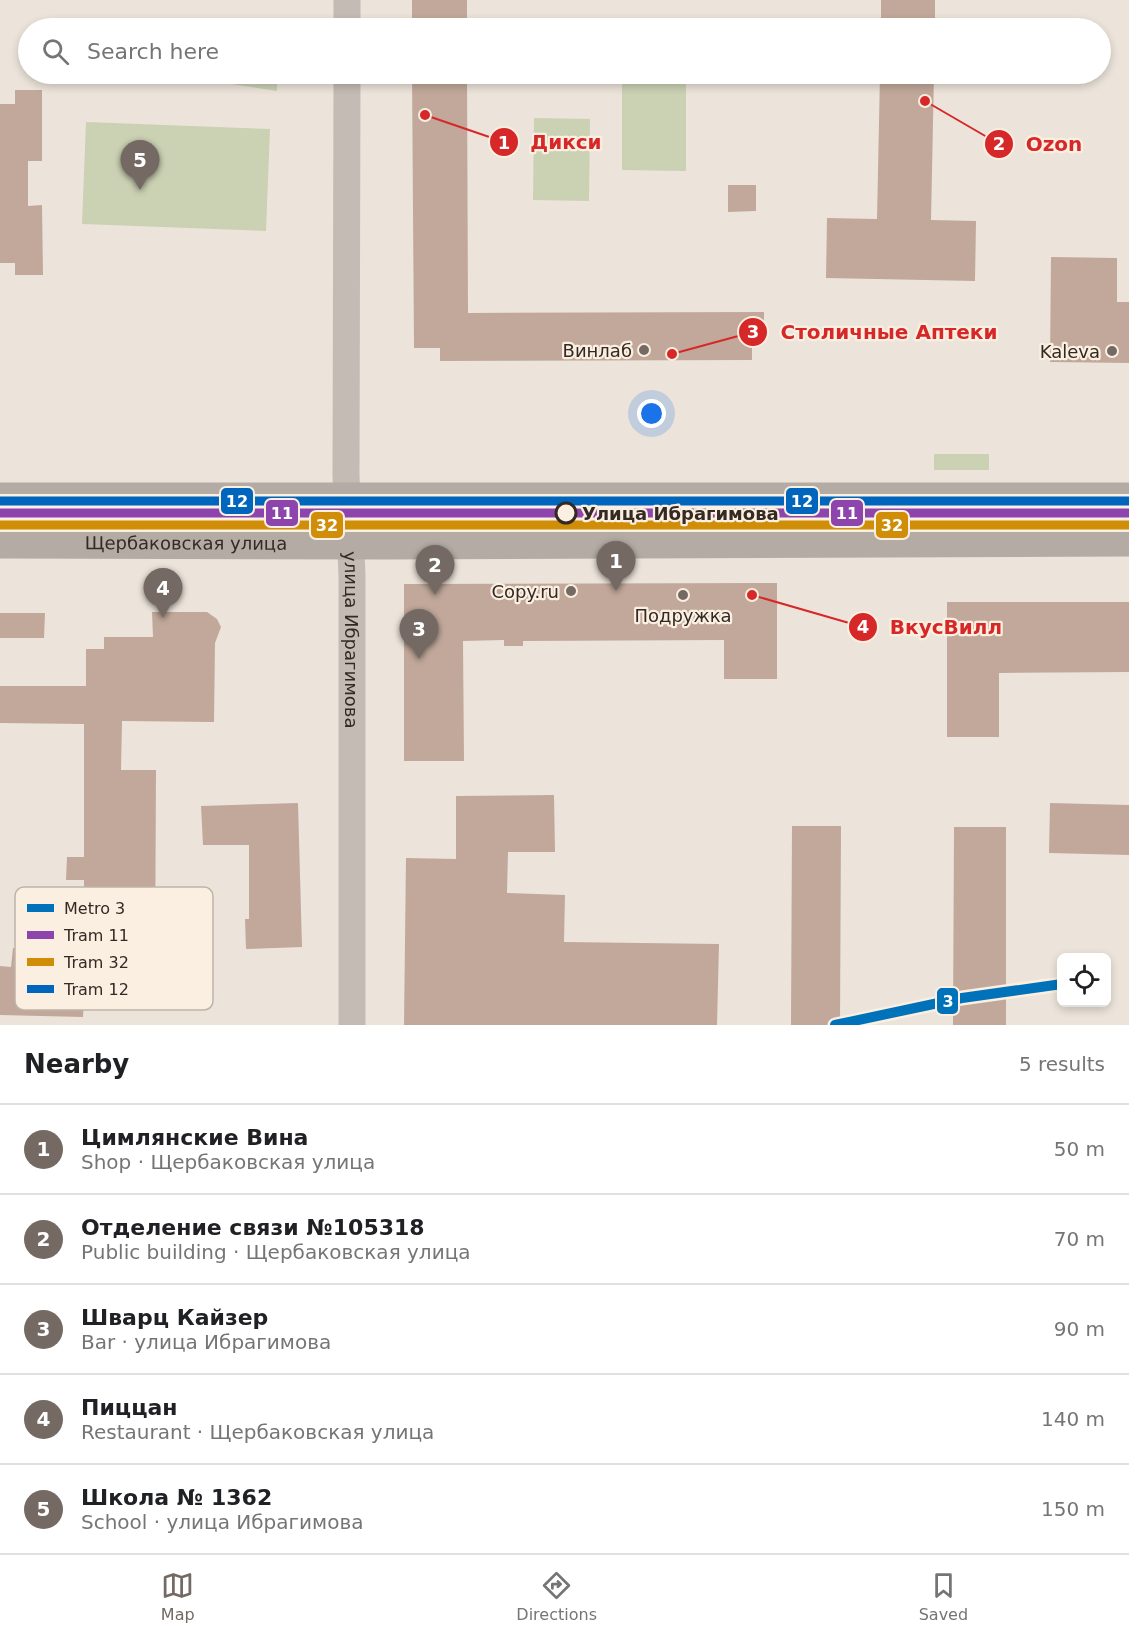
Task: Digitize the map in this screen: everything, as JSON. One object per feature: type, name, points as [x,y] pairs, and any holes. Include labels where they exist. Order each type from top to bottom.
[{"type":"main road","points":[[0,499],[1129,499]]},
{"type":"main road","name":"Щербаковская улица","points":[[0,542],[1129,540]]},
{"type":"street","points":[[347,0],[347,18]]},
{"type":"street","name":"улица Ибрагимова","points":[[347,84],[347,500],[351,542],[352,1025]]},
{"type":"green space","points":[[231,84],[277,84],[277,91]]},
{"type":"green space","points":[[622,84],[686,84],[686,171],[622,170]]},
{"type":"green space","points":[[534,118],[590,119],[589,201],[533,200]]},
{"type":"green space","points":[[86,122],[270,129],[266,231],[82,224]]},
{"type":"green space","points":[[934,454],[989,454],[989,470],[934,470]]},
{"type":"building","points":[[412,0],[467,0],[467,18],[412,18]]},
{"type":"building","points":[[881,0],[935,0],[935,18],[881,18]]},
{"type":"building","points":[[412,84],[467,84],[468,313],[764,312],[764,340],[752,340],[752,360],[440,361],[440,348],[414,348]]},
{"type":"building","points":[[880,84],[934,84],[931,220],[976,221],[975,281],[826,278],[827,218],[877,219]]},
{"type":"building","points":[[15,90],[42,90],[42,161],[28,161],[28,206],[42,205],[43,275],[15,275],[15,263],[0,263],[0,104],[15,104]]},
{"type":"building","points":[[728,185],[756,185],[756,211],[728,212]]},
{"type":"building","points":[[1051,257],[1117,258],[1117,302],[1129,302],[1129,363],[1050,362]]},
{"type":"building","points":[[777,583],[777,679],[724,679],[724,640],[523,641],[523,646],[504,646],[504,640],[463,641],[464,761],[404,761],[404,584]]},
{"type":"building","points":[[947,602],[1129,602],[1129,672],[999,673],[999,737],[947,737]]},
{"type":"building","points":[[152,612],[207,612],[217,619],[221,627],[215,643],[214,722],[122,721],[121,770],[156,770],[155,887],[84,887],[84,880],[66,880],[67,857],[84,857],[84,724],[0,723],[0,686],[86,686],[86,649],[104,649],[104,637],[153,637]]},
{"type":"building","points":[[0,613],[45,613],[44,638],[0,638]]},
{"type":"building","points":[[554,795],[555,852],[508,852],[507,893],[565,895],[564,942],[719,944],[717,1025],[404,1025],[406,858],[456,859],[456,796]]},
{"type":"building","points":[[298,803],[302,947],[246,949],[245,919],[249,919],[249,845],[203,845],[201,806]]},
{"type":"building","points":[[1050,803],[1129,805],[1129,855],[1049,853]]},
{"type":"building","points":[[792,826],[841,826],[840,1025],[791,1025]]},
{"type":"building","points":[[954,827],[1006,827],[1006,1025],[953,1025]]},
{"type":"building","points":[[13,948],[15,948],[15,1010],[83,1010],[83,1017],[0,1015],[0,966],[11,967]]},
{"type":"metro line","name":"3","points":[[835,1025],[962,998],[1057,985]]},
{"type":"tram line","name":"12","points":[[0,501],[1129,501]]},
{"type":"tram line","name":"11","points":[[0,513],[1129,513]]},
{"type":"tram line","name":"32","points":[[0,525],[1129,525]]},
{"type":"place","name":"Ozon","points":[[925,101]]},
{"type":"place","name":"Дикси","points":[[425,115]]},
{"type":"place","name":"Школа № 1362","points":[[140,190]]},
{"type":"place","name":"Винлаб","points":[[644,350]]},
{"type":"place","name":"Kaleva","points":[[1112,351]]},
{"type":"place","name":"Столичные Аптеки","points":[[672,354]]},
{"type":"place","name":"Улица Ибрагимова","points":[[566,513]]},
{"type":"place","name":"Copy.ru","points":[[571,591]]},
{"type":"place","name":"Цимлянские Вина","points":[[616,591]]},
{"type":"place","name":"Отделение связи №105318","points":[[435,595]]},
{"type":"place","name":"Подружка","points":[[683,595]]},
{"type":"place","name":"ВкусВилл","points":[[752,595]]},
{"type":"place","name":"Пиццан","points":[[163,618]]},
{"type":"place","name":"Шварц Кайзер","points":[[419,659]]}]
